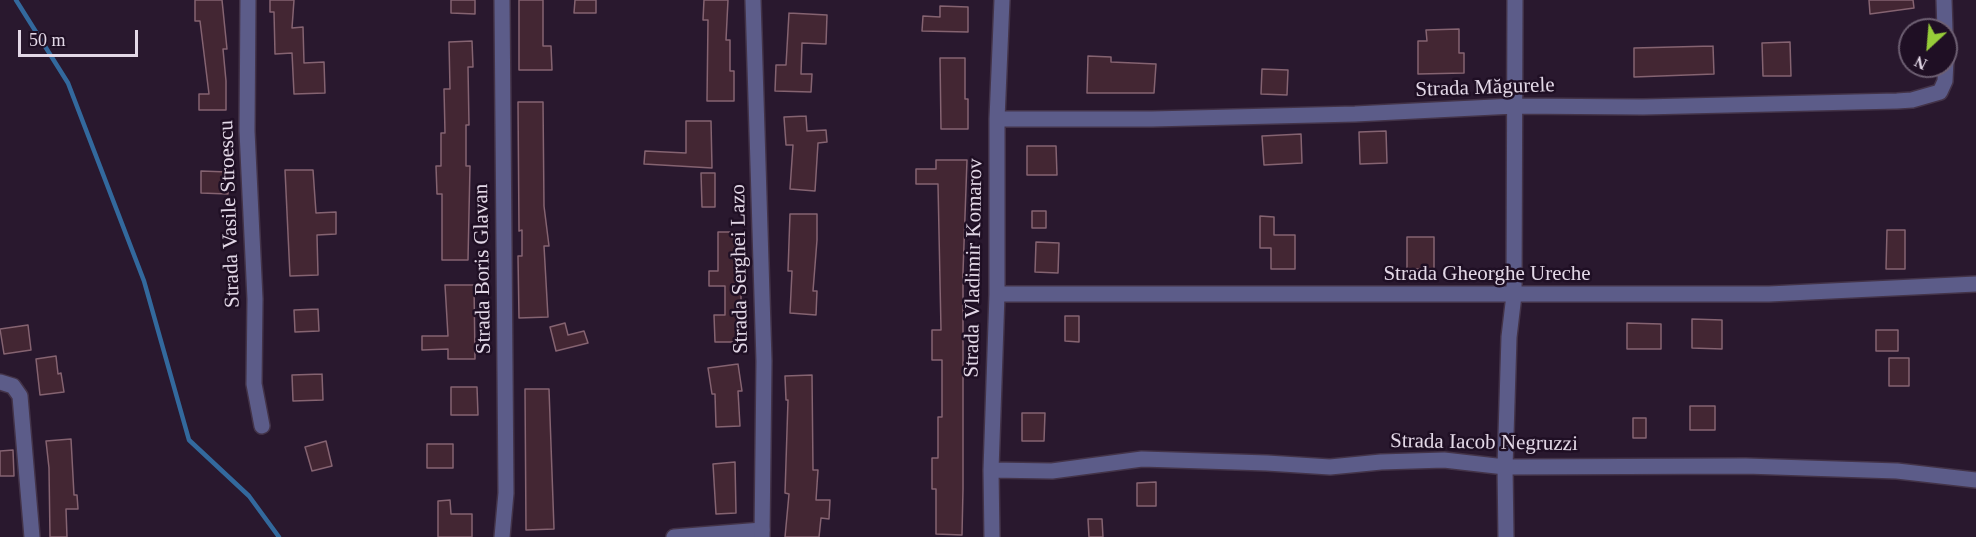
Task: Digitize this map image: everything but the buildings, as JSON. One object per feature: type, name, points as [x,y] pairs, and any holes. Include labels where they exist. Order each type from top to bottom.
[{"type":"street","name":"Strada Vasile Stroescu","points":[[248,0],[247,131],[255,299],[254,384],[262,426]]},
{"type":"street","name":"Strada Boris Glavan","points":[[502,0],[506,493],[502,537]]},
{"type":"street","name":"Strada Serghei Lazo","points":[[753,0],[764,361],[762,533]]},
{"type":"street","name":"Strada Vladimir Komarov","points":[[992,537],[991,470],[997,294],[997,119],[1002,0]]},
{"type":"street","points":[[1506,537],[1505,467],[1509,337],[1514,295],[1515,0]]},
{"type":"street","points":[[1944,0],[1945,18]]},
{"type":"street","name":"Strada Măgurele","points":[[997,119],[1152,119],[1354,114],[1514,106],[1832,104],[1912,100],[1933,96],[1943,89],[1945,78]]},
{"type":"street","name":"Strada Gheorghe Ureche","points":[[997,294],[1769,294],[1976,284]]},
{"type":"street","points":[[0,382],[13,386],[20,396],[32,537]]},
{"type":"street","name":"Strada Iacob Negruzzi","points":[[991,470],[1052,471],[1142,459],[1330,467],[1381,462],[1444,460],[1505,467],[1746,466],[1897,471],[1976,480]]},
{"type":"street","points":[[674,537],[762,533]]},
{"type":"waterway","points":[[16,0],[68,83],[144,281],[189,440],[249,496],[279,537]]}]
